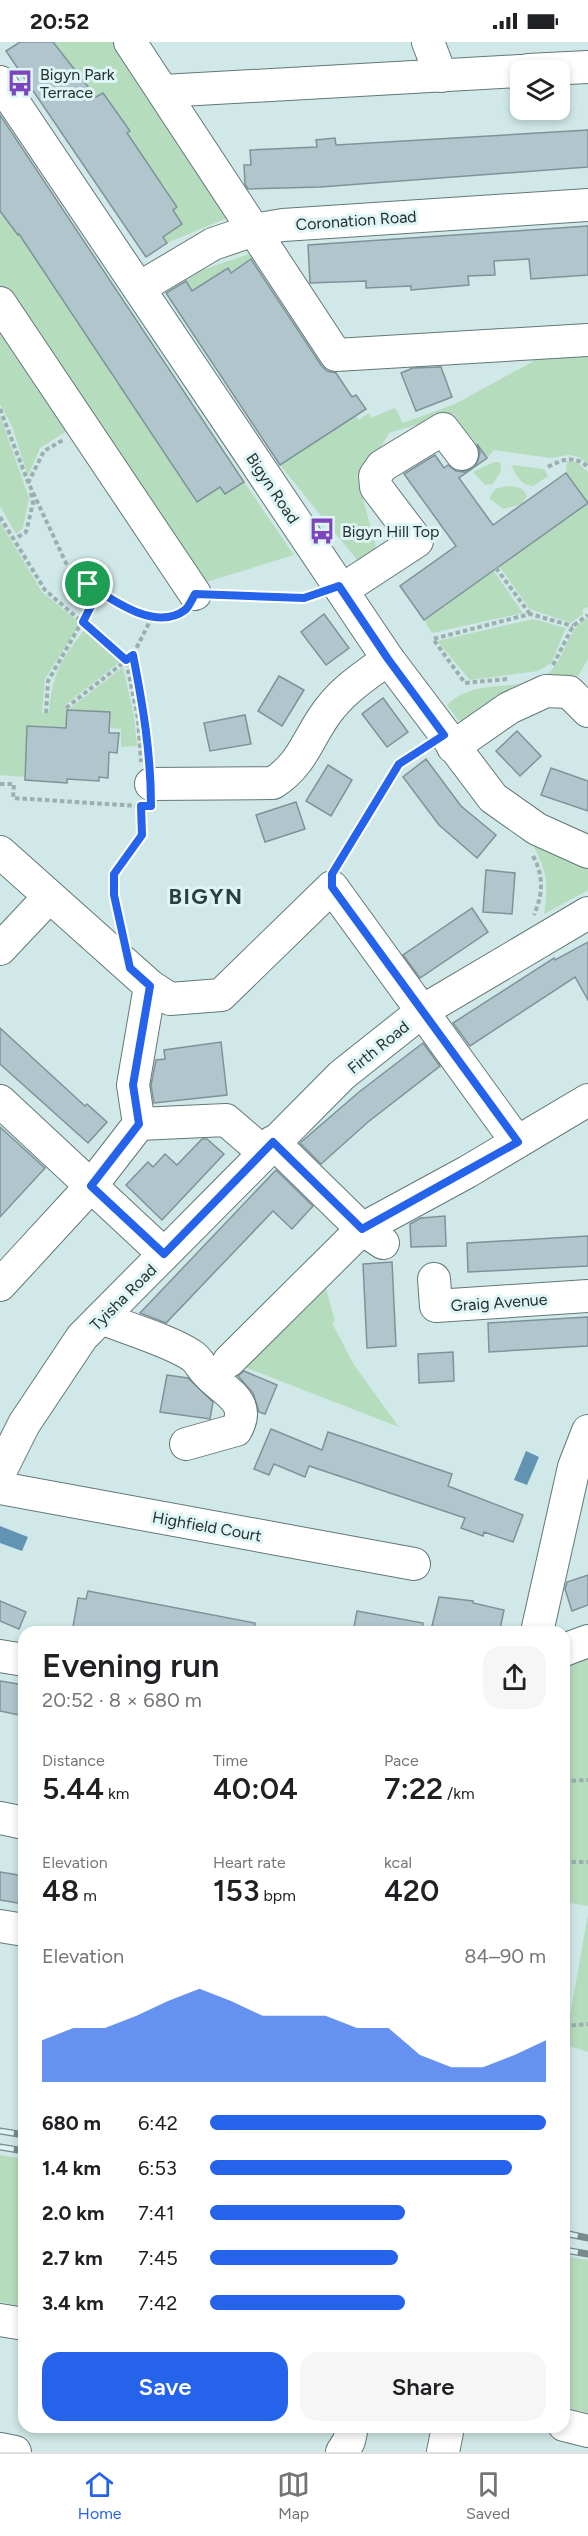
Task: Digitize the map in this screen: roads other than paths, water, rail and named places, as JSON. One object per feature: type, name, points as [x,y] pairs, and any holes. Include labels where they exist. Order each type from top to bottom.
[{"type":"street","points":[[130,42],[336,355],[588,340]]},
{"type":"street","points":[[428,42],[441,76]]},
{"type":"street","points":[[570,68],[588,67]]},
{"type":"street","points":[[163,91],[510,72]]},
{"type":"street","name":"Bigyn Road","points":[[4,100],[139,288],[388,659],[493,798],[537,829],[588,852]]},
{"type":"street","name":"Coronation Road","points":[[139,288],[213,244],[254,230],[283,225],[588,205]]},
{"type":"street","points":[[0,303],[82,429],[195,594]]},
{"type":"street","points":[[340,588],[417,541],[376,487],[375,476],[382,466],[443,429],[462,454]]},
{"type":"street","points":[[144,788],[273,783],[289,773],[330,708],[351,686],[388,659]]},
{"type":"street","points":[[449,741],[509,708],[546,691],[569,692],[588,711]]},
{"type":"street","points":[[0,852],[150,986],[170,999],[221,995],[293,908],[332,887],[424,1010],[518,1142]]},
{"type":"street","points":[[0,949],[49,897]]},
{"type":"street","name":"Firth Road","points":[[268,1147],[342,1075],[424,1010],[588,913]]},
{"type":"street","points":[[0,1284],[91,1186],[139,1124],[133,1085],[150,986]]},
{"type":"street","points":[[230,1361],[373,1236],[518,1142],[588,1100]]},
{"type":"street","points":[[3,1110],[91,1186],[164,1254]]},
{"type":"street","points":[[139,1124],[226,1120],[268,1147],[373,1236]]},
{"type":"street","name":"Tyisha Road","points":[[0,1472],[24,1424],[82,1337],[268,1147]]},
{"type":"street","name":"Graig Avenue","points":[[434,1279],[436,1306],[588,1296]]},
{"type":"street","points":[[101,1318],[192,1355],[206,1372],[233,1396],[242,1411],[242,1420],[236,1430],[186,1444]]},
{"type":"street","points":[[538,1626],[574,1467],[588,1431]]},
{"type":"street","name":"Highfield Court","points":[[0,1488],[414,1564]]},
{"type":"street","points":[[570,1648],[588,1641]]},
{"type":"street","points":[[0,1656],[18,1659]]},
{"type":"street","points":[[0,1818],[18,1822]]},
{"type":"street","points":[[0,1926],[18,1929]]},
{"type":"street","points":[[0,2320],[18,2323]]},
{"type":"street","points":[[570,2427],[588,2431]]},
{"type":"street","points":[[342,2452],[351,2433]]},
{"type":"street","points":[[442,2452],[447,2433]]},
{"type":"street","points":[[0,2450],[15,2452]]},
{"type":"water","points":[[526,1451],[539,1457],[527,1485],[514,1480]]},
{"type":"water","points":[[0,1526],[28,1537],[22,1551],[0,1543]]},
{"type":"railway","points":[[0,2131],[18,2134]]},
{"type":"railway","points":[[0,2147],[18,2150]]},
{"type":"railway","points":[[570,2234],[588,2238]]},
{"type":"railway","points":[[570,2251],[588,2254]]},
{"type":"place","name":"Bigyn Park Terrace","points":[[20,83]]},
{"type":"place","name":"Bigyn Hill Top","points":[[322,531]]},
{"type":"district","name":"BIGYN","points":[[206,896]]}]
